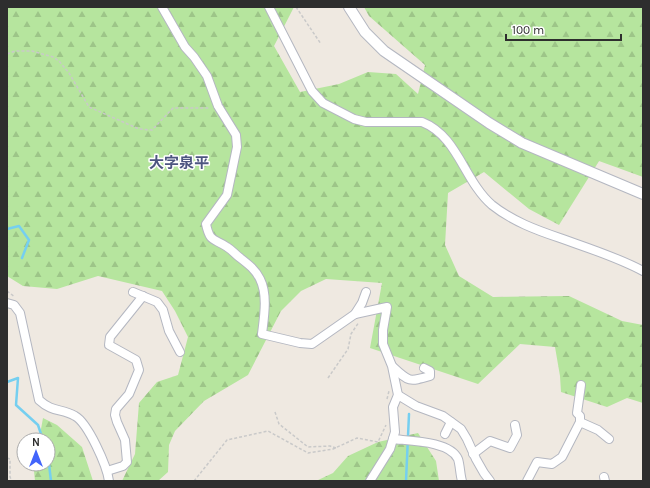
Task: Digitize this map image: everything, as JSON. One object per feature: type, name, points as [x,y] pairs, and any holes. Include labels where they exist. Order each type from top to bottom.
[{"type":"street","points":[[162,7],[185,47],[207,76],[218,106],[236,135],[237,147],[227,195],[206,224],[208,234],[216,242],[227,247],[238,257],[251,265],[261,280],[265,302],[262,334],[300,343],[312,344],[355,314],[386,307],[383,344],[392,366],[397,391],[393,407],[395,432],[390,449],[370,481]]},
{"type":"street","points":[[269,7],[312,91],[323,103],[354,119],[366,122],[422,122],[430,125],[442,135],[456,152],[466,172],[480,192],[492,205],[529,227],[608,255],[643,271]]},
{"type":"street","points":[[349,7],[365,32],[384,51],[490,124],[522,143],[643,194]]},
{"type":"street","points":[[133,292],[157,302],[163,310],[169,332],[180,352]]},
{"type":"street","points":[[355,314],[366,292]]},
{"type":"street","points":[[107,471],[123,466],[127,462],[125,440],[115,415],[116,409],[129,394],[139,370],[136,360],[109,345],[110,337],[143,296]]},
{"type":"street","points":[[7,303],[14,305],[20,313],[39,400],[50,409],[76,416],[84,424],[91,435],[107,471],[109,481]]},
{"type":"street","points":[[392,366],[405,378],[413,381],[430,376],[430,372],[424,368]]},
{"type":"street","points":[[527,481],[537,462],[552,464],[562,457],[580,422],[580,416],[577,412],[582,386]]},
{"type":"street","points":[[397,391],[416,406],[443,416],[461,429],[484,473],[490,481]]},
{"type":"street","points":[[445,434],[451,422]]},
{"type":"street","points":[[580,422],[598,430],[610,439]]},
{"type":"street","points":[[474,454],[490,441],[510,448],[517,435],[516,425]]},
{"type":"street","points":[[393,439],[435,443],[452,452],[458,458],[462,481]]},
{"type":"path","points":[[296,7],[320,44]]},
{"type":"path","points":[[7,54],[32,51],[53,57],[59,61],[69,73],[89,107],[139,130],[152,130],[173,108],[206,109],[218,106]]},
{"type":"path","points":[[328,378],[348,349],[351,334],[365,312]]},
{"type":"path","points":[[388,399],[388,392],[397,391]]},
{"type":"path","points":[[275,412],[279,424],[284,430],[300,439],[308,447],[330,446],[336,448]]},
{"type":"path","points":[[194,481],[226,440],[268,431],[308,453],[336,448],[357,438],[378,442],[386,427],[386,420]]},
{"type":"path","points":[[7,458],[10,459],[10,477],[12,481]]},
{"type":"green space","points":[[7,7],[294,7],[274,46],[300,92],[339,84],[368,72],[396,74],[418,94],[425,65],[369,16],[364,7],[643,7],[643,177],[599,161],[559,225],[529,209],[484,172],[448,193],[445,245],[459,276],[493,297],[569,296],[622,321],[643,325],[643,403],[627,398],[607,407],[561,392],[555,347],[520,344],[478,384],[370,348],[382,283],[326,279],[301,291],[281,311],[248,375],[204,401],[175,431],[169,445],[168,472],[158,481],[122,481],[135,454],[139,403],[157,382],[178,375],[188,337],[175,311],[162,291],[98,276],[57,289],[23,286],[7,276]]},
{"type":"green space","points":[[43,418],[57,425],[82,447],[93,481],[35,481],[34,472],[56,472],[56,432],[40,432]]},
{"type":"green space","points":[[418,433],[436,461],[439,481],[316,481],[333,473],[348,456],[378,442]]},
{"type":"waterway","points":[[7,229],[19,226],[29,240],[22,258]]},
{"type":"waterway","points":[[7,382],[18,378],[16,405],[38,425],[40,432]]},
{"type":"waterway","points":[[406,481],[409,414]]},
{"type":"waterway","points":[[50,472],[51,481]]},
{"type":"district","name":"大字泉平","points":[[179,163]]}]
